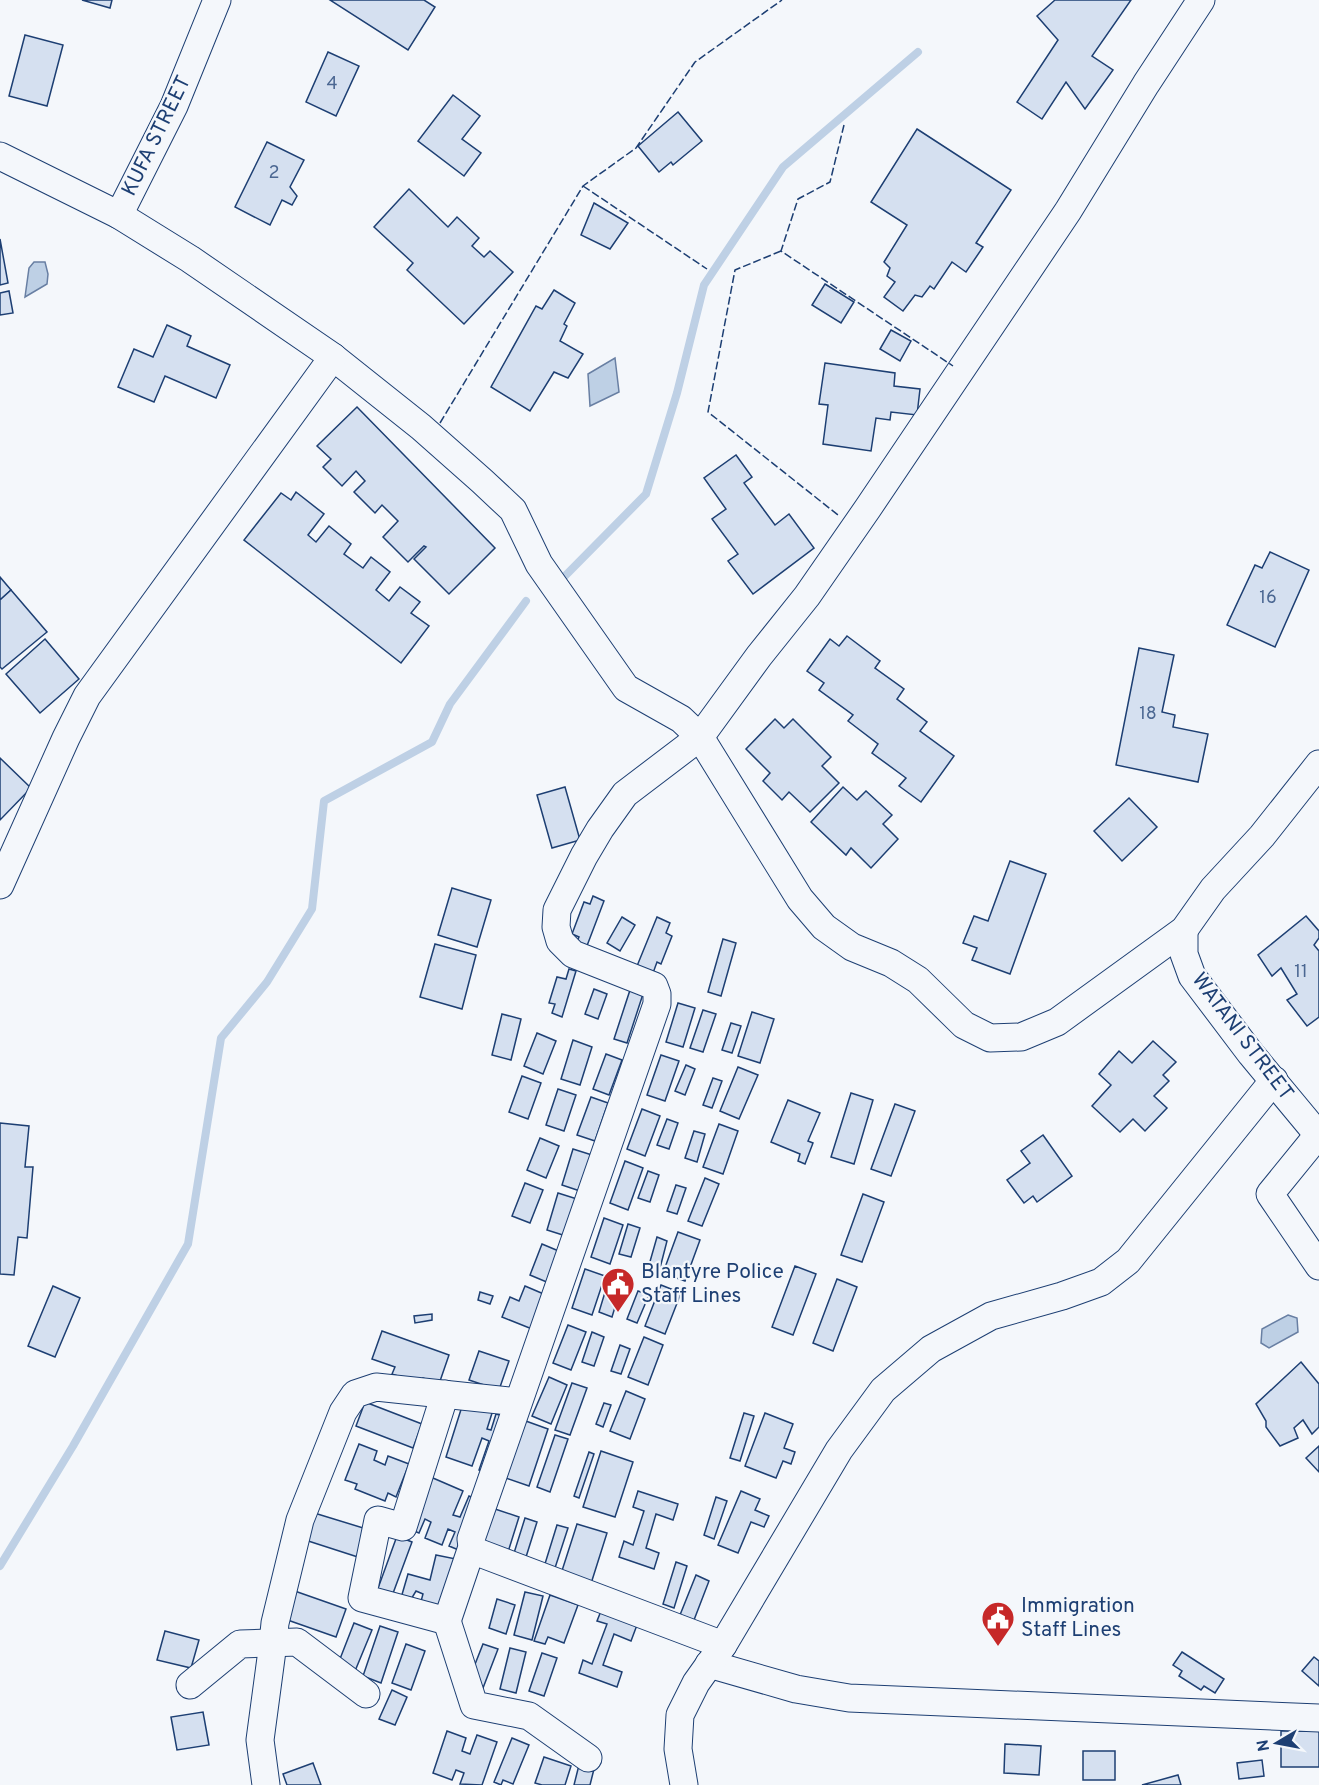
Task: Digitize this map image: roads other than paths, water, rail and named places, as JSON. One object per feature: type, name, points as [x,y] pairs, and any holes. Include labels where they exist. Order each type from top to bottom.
[{"type":"street","name":"KUFA STREET","points":[[0,156],[119,215],[174,106],[217,0]]},
{"type":"street","points":[[588,1758],[529,1716],[474,1705],[447,1621],[472,1547],[471,1539],[657,1004],[654,986],[573,954],[560,941],[556,927],[557,910],[600,829],[625,794],[700,737],[759,656],[807,596],[1068,211],[1201,0]]},
{"type":"street","points":[[119,215],[190,259],[333,357],[421,427],[513,510],[539,564],[626,688],[681,719],[700,737],[800,899],[824,927],[852,947],[891,963],[918,980],[964,1025],[990,1038],[1021,1037],[1057,1022],[1184,930],[1213,888],[1262,836],[1319,764]]},
{"type":"street","points":[[0,885],[87,696],[333,357]]},
{"type":"street","name":"WATANI STREET","points":[[1184,930],[1184,954],[1192,976],[1222,1018],[1318,1135]]},
{"type":"street","points":[[684,1785],[678,1749],[680,1715],[696,1683],[716,1655],[839,1450],[883,1390],[931,1349],[991,1316],[1062,1296],[1101,1282],[1128,1261],[1274,1080]]},
{"type":"street","points":[[1318,1135],[1270,1194],[1319,1266]]},
{"type":"street","points":[[266,1785],[260,1740],[275,1623],[300,1520],[343,1412],[355,1394],[376,1388],[518,1402]]},
{"type":"street","points":[[445,1394],[404,1527],[378,1520],[362,1598],[447,1621]]},
{"type":"street","points":[[472,1547],[477,1552],[796,1689],[849,1698],[1319,1718]]},
{"type":"street","points":[[190,1685],[240,1644],[297,1642],[366,1694]]},
{"type":"water","points":[[34,262],[45,262],[48,274],[47,284],[25,297],[29,268]]},
{"type":"water","points":[[615,358],[619,392],[590,406],[588,374]]},
{"type":"water","points":[[1288,1315],[1297,1318],[1298,1332],[1269,1348],[1261,1343],[1262,1329]]},
{"type":"waterway","points":[[564,577],[646,494],[677,393],[704,285],[783,167],[918,52]]},
{"type":"waterway","points":[[0,1566],[73,1446],[188,1244],[221,1038],[267,982],[312,909],[324,801],[432,742],[450,704],[526,601]]},
{"type":"place","name":"Blantyre Police Staff Lines","points":[[618,1313]]},
{"type":"place","name":"Immigration Staff Lines","points":[[998,1647]]}]
